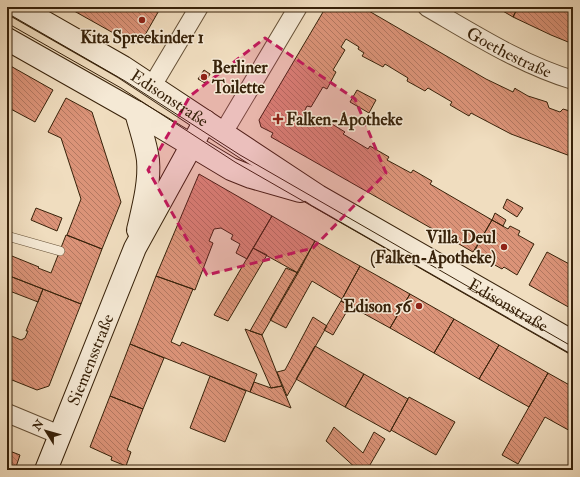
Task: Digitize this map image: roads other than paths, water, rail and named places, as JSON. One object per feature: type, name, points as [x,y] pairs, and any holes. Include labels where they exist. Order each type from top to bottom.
[{"type":"main road","name":"Edisonstraße","points":[[18,7],[123,67],[318,196],[573,342]]},
{"type":"main road","name":"Edisonstraße","points":[[7,39],[240,173],[318,196]]},
{"type":"main road","points":[[136,112],[152,86]]},
{"type":"main road","name":"Siemensstraße","points":[[135,248],[148,173],[147,152],[136,112]]},
{"type":"main road","name":"Siemensstraße","points":[[46,470],[135,248],[205,121]]},
{"type":"main road","points":[[192,145],[223,133]]},
{"type":"street","points":[[152,86],[199,7]]},
{"type":"street","points":[[223,133],[298,7]]},
{"type":"street","name":"Goethestraße","points":[[427,7],[512,55],[562,77],[573,80]]},
{"type":"street","points":[[7,413],[60,434]]},
{"type":"lane","points":[[7,236],[60,251]]},
{"type":"tram line","points":[[7,13],[125,81],[240,155],[573,347]]},
{"type":"tram line","points":[[7,23],[121,88],[235,162],[573,356]]},
{"type":"place","name":"Kita Spreekinder 1","points":[[142,20]]},
{"type":"place","name":"Berliner Toilette","points":[[204,77]]},
{"type":"place","name":"Falken-Apotheke","points":[[278,119]]},
{"type":"place","name":"Villa Deul (Falken-Apotheke)","points":[[504,247]]},
{"type":"place","name":"Edison 56","points":[[419,306]]}]
